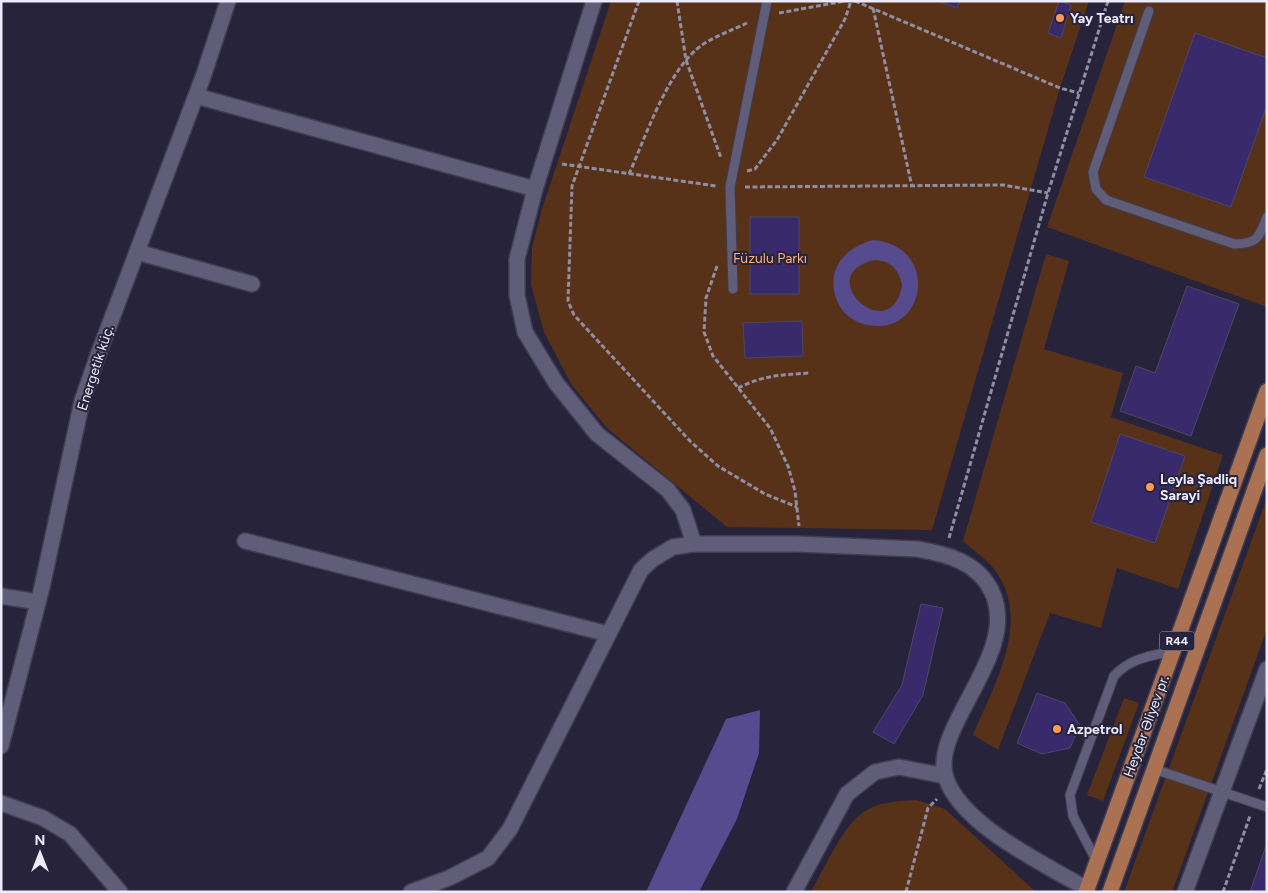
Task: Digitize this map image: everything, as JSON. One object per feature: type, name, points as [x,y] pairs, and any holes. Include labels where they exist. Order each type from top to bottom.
[{"type":"main road","name":"Heydər Əliyev pr.","points":[[1086,891],[1267,391]]},
{"type":"main road","name":"Heydər Əliyev pr.","points":[[1110,892],[1267,455]]},
{"type":"street","name":"Energetik küç.","points":[[1,746],[38,602],[82,401],[196,96],[228,1]]},
{"type":"street","points":[[594,1],[535,189],[517,259],[517,295],[525,332],[556,383],[597,434],[668,490],[683,510],[694,544]]},
{"type":"street","points":[[196,96],[535,189]]},
{"type":"street","points":[[137,252],[252,284]]},
{"type":"street","points":[[245,540],[608,634]]},
{"type":"street","points":[[411,892],[449,878],[488,858],[510,829],[641,570],[673,547],[694,544],[796,544],[944,553],[966,564],[986,579],[995,599],[997,626],[991,654],[950,738],[945,755],[945,776],[952,793],[967,812],[995,834],[1086,891]]},
{"type":"street","points":[[1,596],[38,602]]},
{"type":"street","points":[[1185,892],[1267,669]]},
{"type":"street","points":[[794,892],[847,794],[875,772],[899,767],[945,776]]},
{"type":"street","points":[[1,803],[43,818],[70,834],[120,892]]},
{"type":"lane","points":[[733,289],[730,187],[767,1]]},
{"type":"lane","points":[[1149,11],[1093,172],[1096,189],[1106,200],[1234,244],[1249,244],[1260,235],[1267,217]]},
{"type":"lane","points":[[1097,862],[1073,816],[1070,795],[1114,676],[1122,667],[1132,661],[1173,651]]},
{"type":"lane","points":[[1154,769],[1267,807]]},
{"type":"path","points":[[639,1],[572,186],[568,301],[574,315],[690,441],[718,466],[766,494],[797,507]]},
{"type":"path","points":[[629,174],[661,100],[686,60],[703,44],[764,16],[845,1]]},
{"type":"path","points":[[855,1],[1060,88],[1079,93]]},
{"type":"path","points":[[944,553],[1048,194],[1108,1]]},
{"type":"path","points":[[873,8],[912,187]]},
{"type":"path","points":[[544,161],[578,168],[730,187],[1003,185],[1048,194]]},
{"type":"path","points":[[732,257],[720,261],[715,270],[706,298],[704,332],[713,356],[770,428],[788,466],[800,528],[796,544]]},
{"type":"path","points":[[738,388],[770,375],[810,373]]},
{"type":"path","points":[[1223,892],[1267,769]]},
{"type":"path","points":[[906,892],[928,808],[935,799],[952,793]]},
{"type":"green space","name":"Füzulu Parkı","points":[[611,1],[1089,1],[1060,88],[932,530],[727,527],[607,428],[571,384],[544,332],[531,285],[532,247],[542,209]]},
{"type":"green space","points":[[1125,1],[1267,1],[1267,307],[1047,227]]},
{"type":"green space","points":[[1046,254],[1069,261],[1044,349],[1123,373],[1111,417],[1223,455],[1178,589],[1117,568],[1101,628],[1050,613],[998,750],[973,735],[991,695],[1006,652],[1010,631],[1010,609],[1005,589],[994,569],[963,541]]},
{"type":"green space","points":[[1267,498],[1267,629],[1172,892],[1124,892]]},
{"type":"green space","points":[[1124,698],[1139,703],[1103,801],[1087,795]]},
{"type":"green space","points":[[916,800],[945,809],[1036,892],[811,892],[840,839],[854,820],[873,807],[894,802]]},
{"type":"shaded area","points":[[873,240],[895,246],[909,258],[917,273],[918,289],[913,305],[903,318],[888,325],[868,325],[854,320],[840,307],[834,292],[833,281],[839,263],[845,255],[862,244]],"holes":[[[874,260],[880,260],[893,266],[899,274],[902,285],[895,303],[884,311],[871,310],[860,302],[852,292],[850,279],[856,268]]]},
{"type":"shaded area","points":[[760,710],[759,753],[737,819],[699,892],[646,892],[726,719]]},
{"type":"building","points":[[937,1],[960,1],[957,8]]},
{"type":"building","points":[[1059,1],[1071,5],[1061,38],[1048,33]]},
{"type":"building","points":[[1195,33],[1267,58],[1267,105],[1231,207],[1144,177]]},
{"type":"building","points":[[750,217],[799,217],[799,294],[750,294]]},
{"type":"building","points":[[1187,286],[1239,304],[1191,436],[1120,411],[1136,366],[1155,373]]},
{"type":"building","points":[[802,321],[803,356],[745,358],[743,323]]},
{"type":"building","points":[[1120,434],[1185,456],[1155,543],[1091,522]]},
{"type":"building","points":[[921,604],[943,608],[923,695],[894,744],[873,732],[902,685]]},
{"type":"building","points":[[1037,693],[1065,703],[1080,725],[1070,748],[1042,754],[1017,743]]},
{"type":"building","points":[[1267,843],[1267,892],[1250,892]]},
{"type":"place","name":"Yay Teatrı","points":[[1060,18]]},
{"type":"place","name":"Leyla Şadliq Sarayi","points":[[1150,487]]},
{"type":"place","name":"Azpetrol","points":[[1057,729]]}]
